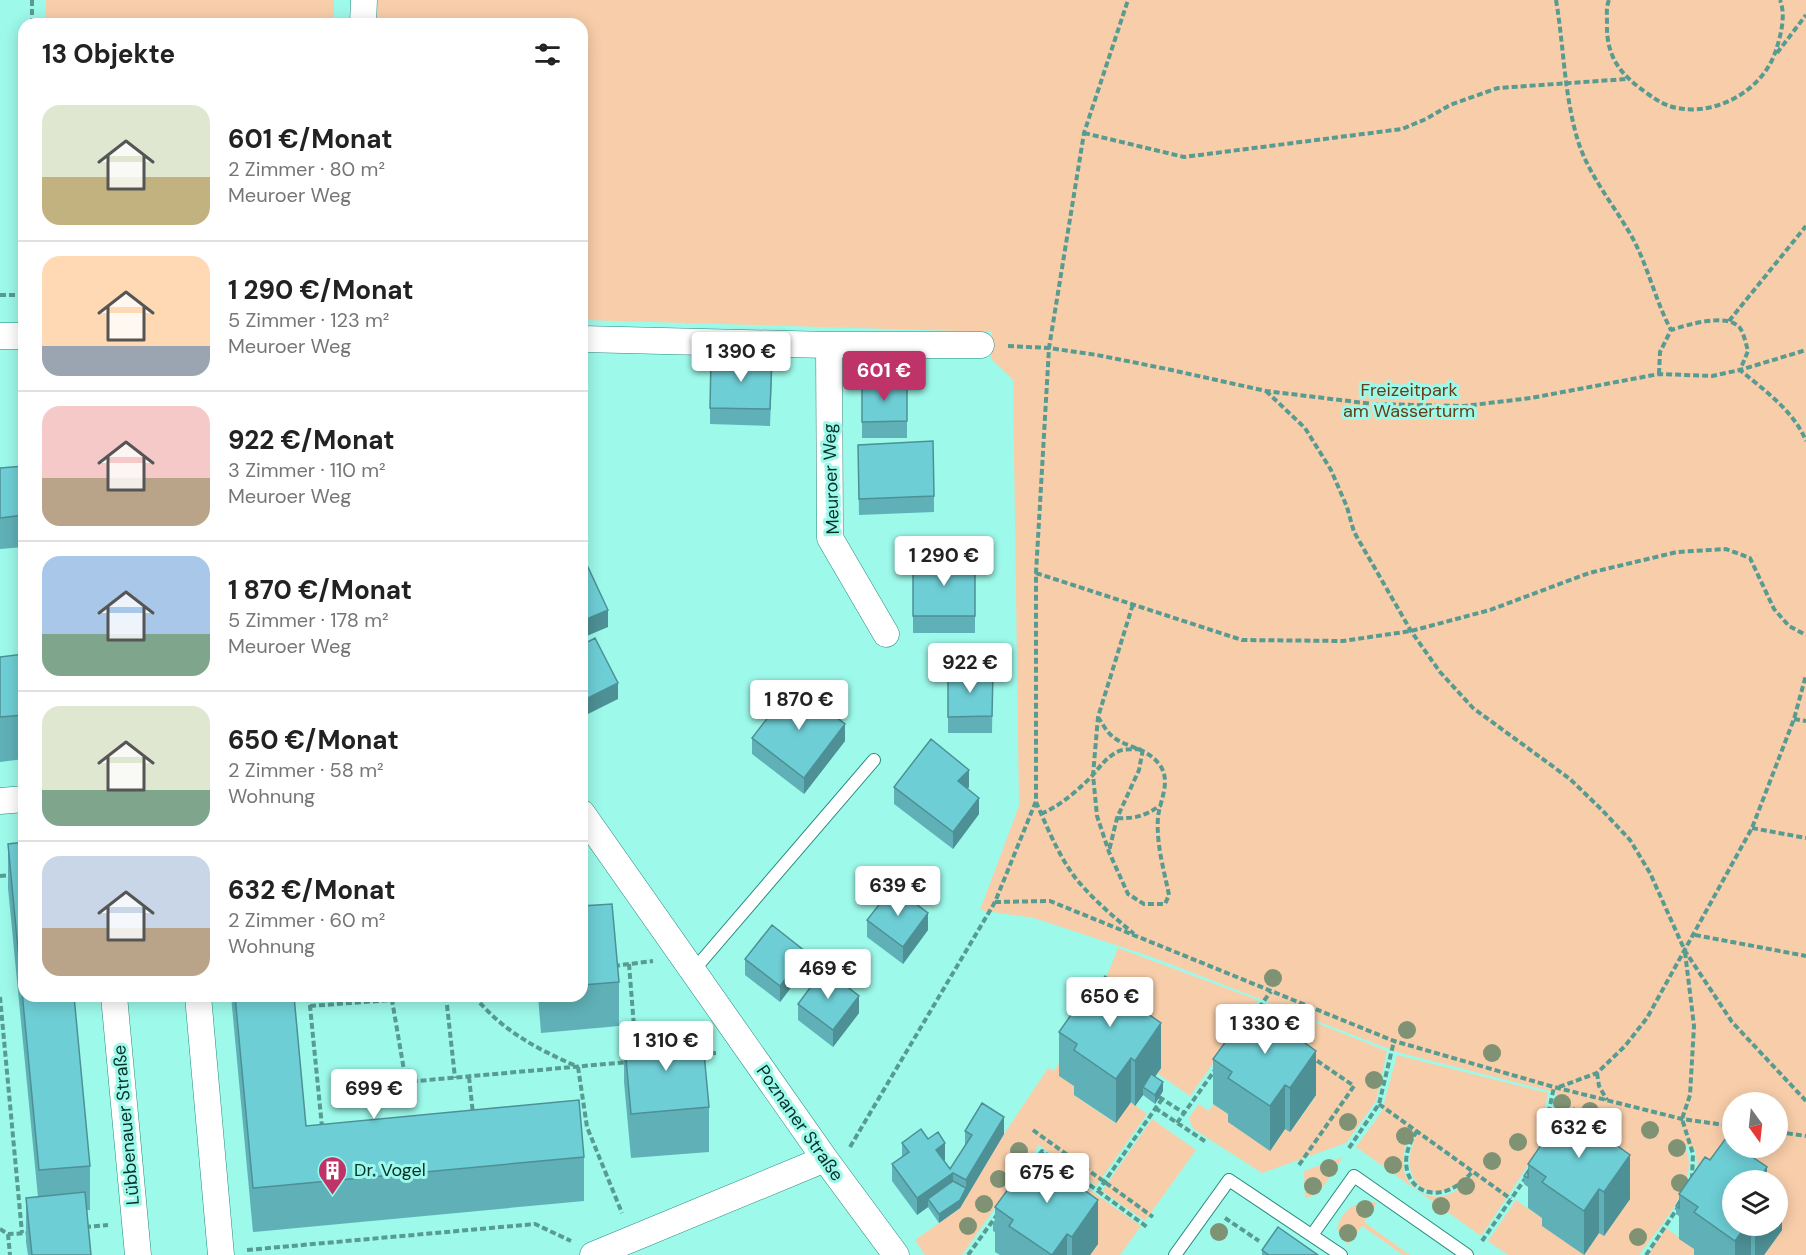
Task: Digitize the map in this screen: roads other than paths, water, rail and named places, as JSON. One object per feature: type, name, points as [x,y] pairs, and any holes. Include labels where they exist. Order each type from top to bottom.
[{"type":"street","points":[[363,18],[364,0]]},
{"type":"street","points":[[0,336],[18,336]]},
{"type":"street","points":[[588,339],[829,345],[981,345]]},
{"type":"street","name":"Meuroer Weg","points":[[829,345],[830,538],[886,634]]},
{"type":"street","points":[[0,801],[18,800]]},
{"type":"street","name":"Poznaner Straße","points":[[588,822],[826,1160],[896,1255]]},
{"type":"street","name":"Lübbenauer Straße","points":[[115,1002],[138,1255]]},
{"type":"street","points":[[199,1002],[221,1253]]},
{"type":"street","points":[[593,1255],[826,1160]]},
{"type":"lane","points":[[688,964],[874,760]]},
{"type":"lane","points":[[1312,1234],[1354,1176],[1467,1255]]},
{"type":"lane","points":[[1175,1255],[1229,1180],[1341,1255]]},
{"type":"place","name":"Dr. Vogel","points":[[333,1196]]},
{"type":"park label","name":"Freizeitpark am Wasserturm","points":[[1409,400]]}]
